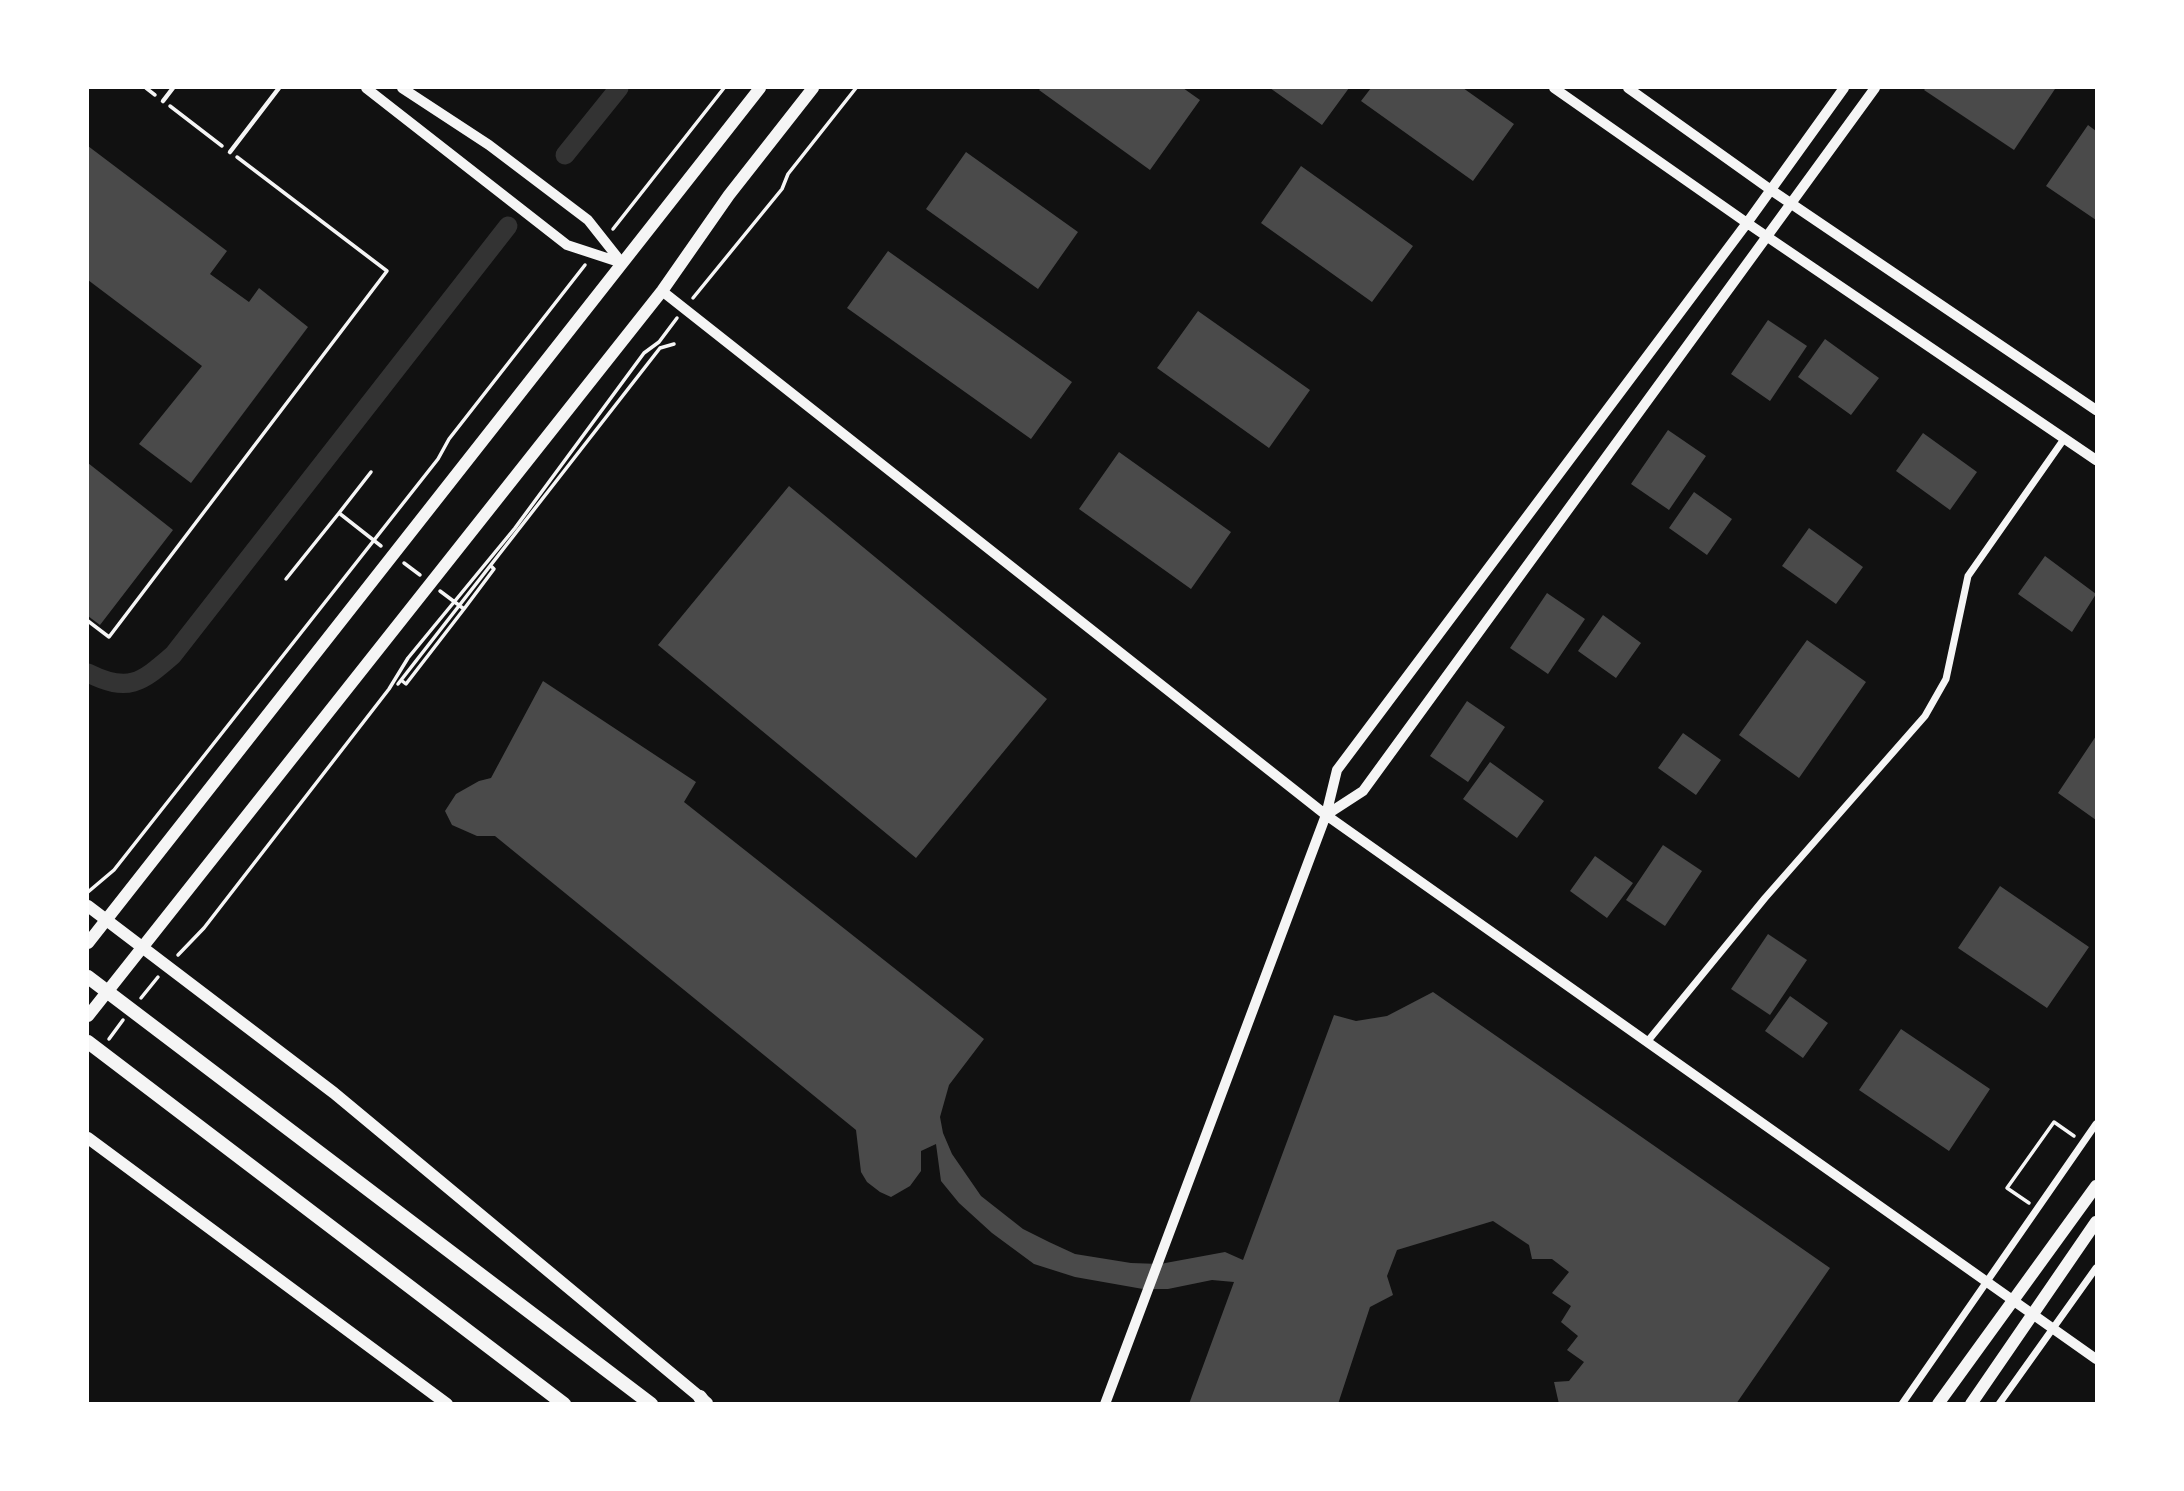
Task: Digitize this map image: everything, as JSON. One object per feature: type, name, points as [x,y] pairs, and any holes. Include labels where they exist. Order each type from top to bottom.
[{"type":"highway","points":[[88,977],[651,1404]]},
{"type":"highway","points":[[88,1042],[564,1404]]},
{"type":"main road","points":[[741,111],[747,88]]},
{"type":"main road","points":[[88,943],[760,88]]},
{"type":"main road","points":[[88,1016],[662,290],[729,195],[813,88]]},
{"type":"main road","points":[[88,906],[140,949],[334,1093],[704,1401]]},
{"type":"main road","points":[[88,1138],[447,1404]]},
{"type":"main road","points":[[1938,1404],[2096,1186]]},
{"type":"main road","points":[[1971,1404],[2096,1222]]},
{"type":"street","points":[[366,88],[567,245],[622,263]]},
{"type":"street","points":[[401,88],[489,145],[588,220],[622,263]]},
{"type":"street","points":[[1554,88],[2096,460]]},
{"type":"street","points":[[1628,88],[1771,191],[2096,410]]},
{"type":"street","points":[[1105,1404],[1326,815],[1337,770],[1771,191],[1844,88]]},
{"type":"street","points":[[1326,815],[1363,791],[1875,88]]},
{"type":"street","points":[[662,290],[1326,815],[2096,1359]]},
{"type":"street","points":[[1647,1042],[1765,898],[1925,716],[1946,679],[1968,576],[2064,439]]},
{"type":"street","points":[[1902,1404],[2096,1124]]},
{"type":"street","points":[[1999,1404],[2096,1268]]},
{"type":"lane","points":[[163,101],[173,88]]},
{"type":"lane","points":[[230,152],[279,88]]},
{"type":"path","points":[[88,621],[110,637],[387,271],[146,88]]},
{"type":"path","points":[[604,240],[724,88]]},
{"type":"path","points":[[166,968],[205,928],[390,690],[408,658],[514,528],[644,353],[659,342],[782,190],[788,174],[856,88]]},
{"type":"path","points":[[88,892],[114,870],[287,653],[594,254]]},
{"type":"path","points":[[409,680],[406,684],[400,682],[660,348],[674,344]]},
{"type":"path","points":[[339,513],[371,472]]},
{"type":"path","points":[[464,609],[494,569],[491,566]]},
{"type":"path","points":[[2007,1188],[2054,1122],[2084,1142]]},
{"type":"building","points":[[1183,88],[1200,100],[1150,170],[1039,90]]},
{"type":"building","points":[[1270,88],[1349,88],[1322,125]]},
{"type":"building","points":[[1371,88],[1463,88],[1514,124],[1473,181],[1361,101]]},
{"type":"building","points":[[2055,89],[2014,150],[1924,90]]},
{"type":"building","points":[[2088,125],[2096,131],[2096,220],[2046,186]]},
{"type":"building","points":[[88,146],[227,251],[210,274],[249,302],[259,288],[308,327],[191,483],[139,444],[202,366],[88,280]]},
{"type":"building","points":[[966,152],[1078,232],[1038,289],[926,209]]},
{"type":"building","points":[[1301,166],[1413,246],[1372,302],[1261,223]]},
{"type":"building","points":[[888,251],[1072,382],[1031,439],[847,308]]},
{"type":"building","points":[[1198,311],[1310,390],[1269,448],[1157,368]]},
{"type":"building","points":[[1768,320],[1807,346],[1770,401],[1731,374]]},
{"type":"building","points":[[1825,339],[1879,378],[1851,415],[1798,377]]},
{"type":"building","points":[[1668,430],[1706,456],[1669,510],[1631,484]]},
{"type":"building","points":[[1923,433],[1977,472],[1950,510],[1896,471]]},
{"type":"building","points":[[1119,452],[1231,532],[1191,589],[1079,509]]},
{"type":"building","points":[[88,463],[173,530],[100,625],[88,616]]},
{"type":"building","points":[[789,486],[1047,699],[916,858],[658,645]]},
{"type":"building","points":[[1694,492],[1732,519],[1707,555],[1669,528]]},
{"type":"building","points":[[1809,528],[1863,567],[1836,604],[1782,566]]},
{"type":"building","points":[[2045,556],[2096,594],[2072,632],[2018,594]]},
{"type":"building","points":[[1547,593],[1585,619],[1548,674],[1510,648]]},
{"type":"building","points":[[1603,615],[1641,643],[1616,678],[1578,651]]},
{"type":"building","points":[[1807,640],[1866,682],[1799,778],[1739,735]]},
{"type":"building","points":[[543,681],[696,782],[684,802],[984,1039],[949,1085],[940,1117],[943,1133],[952,1154],[981,1196],[1023,1229],[1075,1254],[1131,1263],[1160,1264],[1225,1252],[1243,1260],[1334,1015],[1356,1021],[1387,1016],[1433,992],[1830,1268],[1736,1404],[1559,1404],[1554,1382],[1569,1381],[1584,1362],[1567,1350],[1578,1336],[1561,1322],[1571,1306],[1552,1293],[1569,1272],[1552,1259],[1532,1259],[1529,1245],[1493,1221],[1397,1250],[1387,1276],[1393,1295],[1370,1307],[1338,1404],[1189,1404],[1234,1282],[1212,1280],[1168,1289],[1143,1289],[1075,1277],[1034,1264],[992,1233],[959,1203],[941,1181],[936,1144],[921,1151],[921,1171],[910,1186],[891,1197],[880,1192],[867,1182],[861,1172],[856,1130],[495,836],[477,836],[452,825],[445,811],[456,794],[479,781],[491,778]]},
{"type":"building","points":[[1467,701],[1505,727],[1468,782],[1430,756]]},
{"type":"building","points":[[1683,733],[1721,760],[1696,795],[1658,768]]},
{"type":"building","points":[[2096,736],[2096,820],[2058,793]]},
{"type":"building","points":[[1490,762],[1544,801],[1517,838],[1463,799]]},
{"type":"building","points":[[1663,845],[1702,871],[1665,926],[1626,900]]},
{"type":"building","points":[[1595,856],[1633,883],[1607,918],[1570,891]]},
{"type":"building","points":[[2000,886],[2089,947],[2047,1008],[1958,948]]},
{"type":"building","points":[[1768,934],[1807,960],[1770,1015],[1731,989]]},
{"type":"building","points":[[1790,996],[1828,1023],[1803,1058],[1765,1031]]},
{"type":"building","points":[[1901,1029],[1990,1089],[1949,1151],[1859,1090]]},
{"type":"waterway","points":[[565,155],[619,88]]},
{"type":"waterway","points":[[88,673],[114,683],[134,682],[173,655],[508,226]]}]
